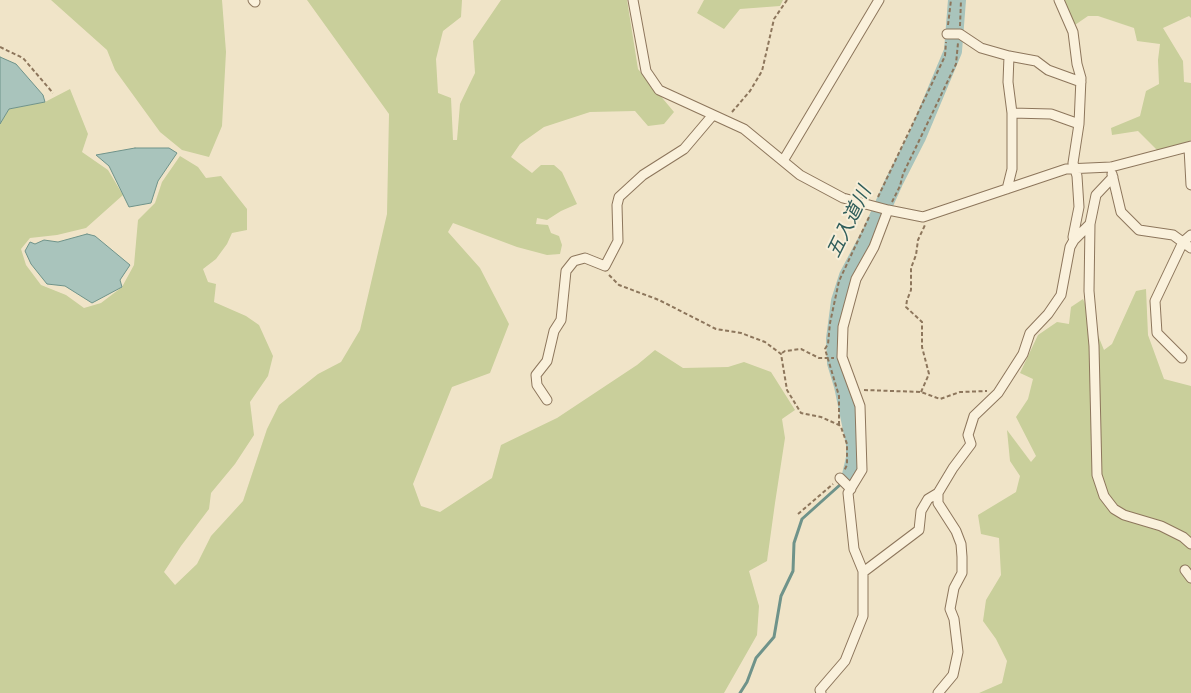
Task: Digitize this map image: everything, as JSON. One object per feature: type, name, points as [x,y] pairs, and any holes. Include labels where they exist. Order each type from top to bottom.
[{"type":"street","points":[[633,0],[646,72],[659,90],[712,116],[744,129],[800,174],[843,198],[874,207],[923,217],[1066,169],[1110,167],[1190,147],[1191,185]]},
{"type":"street","points":[[783,161],[878,0]]},
{"type":"street","points":[[1059,0],[1073,32],[1081,82],[1079,124],[1073,163],[1077,176],[1079,207],[1074,240]]},
{"type":"street","points":[[947,34],[960,34],[981,48],[1036,61],[1048,70],[1081,82]]},
{"type":"street","points":[[1007,189],[1012,169],[1012,112],[1008,82],[1009,56]]},
{"type":"street","points":[[1012,112],[1051,114],[1079,124]]},
{"type":"street","points":[[547,400],[537,385],[536,375],[547,361],[554,331],[561,320],[566,271],[574,261],[584,258],[605,266],[618,241],[617,206],[619,197],[643,175],[684,149],[712,116]]},
{"type":"street","points":[[1110,167],[1121,212],[1139,230],[1172,235],[1191,248]]},
{"type":"street","points":[[1113,177],[1096,196],[1090,224],[1089,292],[1094,346],[1097,475],[1104,496],[1114,509],[1124,515],[1161,526],[1183,537],[1191,544]]},
{"type":"street","points":[[821,693],[820,690],[845,661],[863,616],[862,571],[854,549],[848,493],[862,470],[860,406],[842,357],[844,327],[856,279],[874,247],[888,210]]},
{"type":"street","points":[[862,571],[866,570],[919,530],[921,511],[928,499],[938,493],[953,468],[971,444],[968,435],[974,416],[998,393],[1023,354],[1030,333],[1048,314],[1061,295],[1070,247],[1074,240],[1090,224]]},
{"type":"street","points":[[1182,358],[1158,333],[1156,301],[1183,242],[1191,235]]},
{"type":"street","points":[[840,478],[851,489]]},
{"type":"street","points":[[938,493],[938,503],[956,531],[961,544],[962,557],[962,573],[954,588],[950,609],[954,619],[958,652],[953,675],[938,693]]},
{"type":"street","points":[[1185,570],[1191,578]]},
{"type":"path","points":[[724,121],[750,91],[762,71],[774,19],[787,0]]},
{"type":"path","points":[[874,207],[945,56],[951,0]]},
{"type":"path","points":[[888,210],[900,186],[903,174],[956,64],[960,34],[960,0]]},
{"type":"path","points":[[0,47],[24,58],[53,93]]},
{"type":"path","points":[[920,392],[929,374],[922,347],[922,322],[906,307],[911,290],[911,268],[916,255],[918,240],[926,224],[923,217]]},
{"type":"path","points":[[605,266],[607,272],[619,285],[659,300],[716,330],[741,333],[766,342],[781,354],[787,390],[801,413],[821,417],[841,427],[846,444],[847,465],[840,478],[798,514]]},
{"type":"path","points":[[781,354],[785,350],[801,349],[819,358],[828,359]]},
{"type":"path","points":[[854,390],[920,392],[940,399],[960,392],[994,391],[998,393]]},
{"type":"green space","points":[[51,0],[222,0],[226,52],[222,126],[209,157],[182,150],[160,132],[115,70],[107,50]]},
{"type":"green space","points":[[307,0],[462,0],[461,17],[443,31],[436,59],[438,93],[451,98],[453,140],[457,140],[460,104],[475,73],[473,41],[501,0],[627,0],[638,69],[674,112],[664,124],[648,126],[635,111],[590,112],[544,127],[520,144],[511,157],[532,173],[541,165],[554,165],[562,172],[577,204],[547,220],[537,218],[536,224],[548,225],[551,233],[559,236],[562,245],[560,254],[547,255],[517,247],[453,223],[448,232],[480,268],[509,324],[490,373],[452,387],[413,484],[421,506],[440,512],[492,478],[501,445],[557,418],[637,365],[655,350],[683,368],[728,367],[744,362],[771,372],[795,410],[782,419],[785,438],[767,561],[749,571],[759,606],[757,635],[724,693],[0,693],[0,124],[9,109],[45,102],[70,89],[88,134],[82,152],[108,170],[123,195],[86,228],[57,235],[30,238],[21,249],[26,265],[41,285],[66,295],[84,308],[101,303],[122,287],[134,265],[138,220],[155,203],[162,182],[180,156],[198,167],[206,178],[221,176],[247,209],[247,230],[232,233],[227,244],[216,259],[203,269],[208,282],[216,284],[214,302],[246,316],[259,325],[273,356],[268,376],[250,402],[254,435],[235,464],[211,493],[209,509],[164,572],[175,585],[197,564],[211,536],[243,501],[267,429],[279,405],[318,374],[341,362],[360,330],[387,214],[389,114]]},
{"type":"green space","points":[[704,0],[783,0],[780,6],[740,9],[724,29],[697,13]]},
{"type":"green space","points":[[1063,0],[1191,0],[1191,18],[1189,16],[1163,28],[1183,61],[1184,82],[1191,83],[1191,140],[1178,150],[1161,154],[1138,131],[1112,135],[1111,128],[1140,116],[1146,91],[1159,84],[1158,60],[1160,44],[1137,41],[1134,28],[1098,16],[1088,16],[1072,27]]},
{"type":"green space","points":[[1146,289],[1148,335],[1164,379],[1191,386],[1191,693],[979,693],[1002,683],[1007,661],[996,639],[983,621],[986,600],[1001,575],[999,538],[981,534],[978,515],[1016,492],[1020,476],[1010,461],[1007,430],[1031,462],[1036,456],[1016,417],[1028,399],[1033,379],[1020,373],[1038,335],[1057,322],[1069,324],[1071,307],[1083,299],[1104,350],[1112,344],[1136,291]]},
{"type":"water","points":[[0,57],[16,64],[43,95],[45,102],[9,109],[0,124]]},
{"type":"water","points":[[135,148],[169,148],[177,153],[158,181],[151,203],[129,207],[109,166],[96,155]]},
{"type":"water","points":[[87,234],[95,236],[130,265],[120,280],[122,287],[92,303],[65,286],[47,284],[31,264],[25,251],[30,242],[35,244],[44,240],[58,242]]},
{"type":"waterway","name":"五入道川","points":[[851,475],[855,458],[855,444],[843,386],[836,363],[835,339],[840,301],[848,276],[917,137],[953,51],[957,0]]},
{"type":"waterway","points":[[740,693],[747,682],[756,658],[774,637],[781,596],[793,571],[794,543],[802,519],[851,475]]}]
